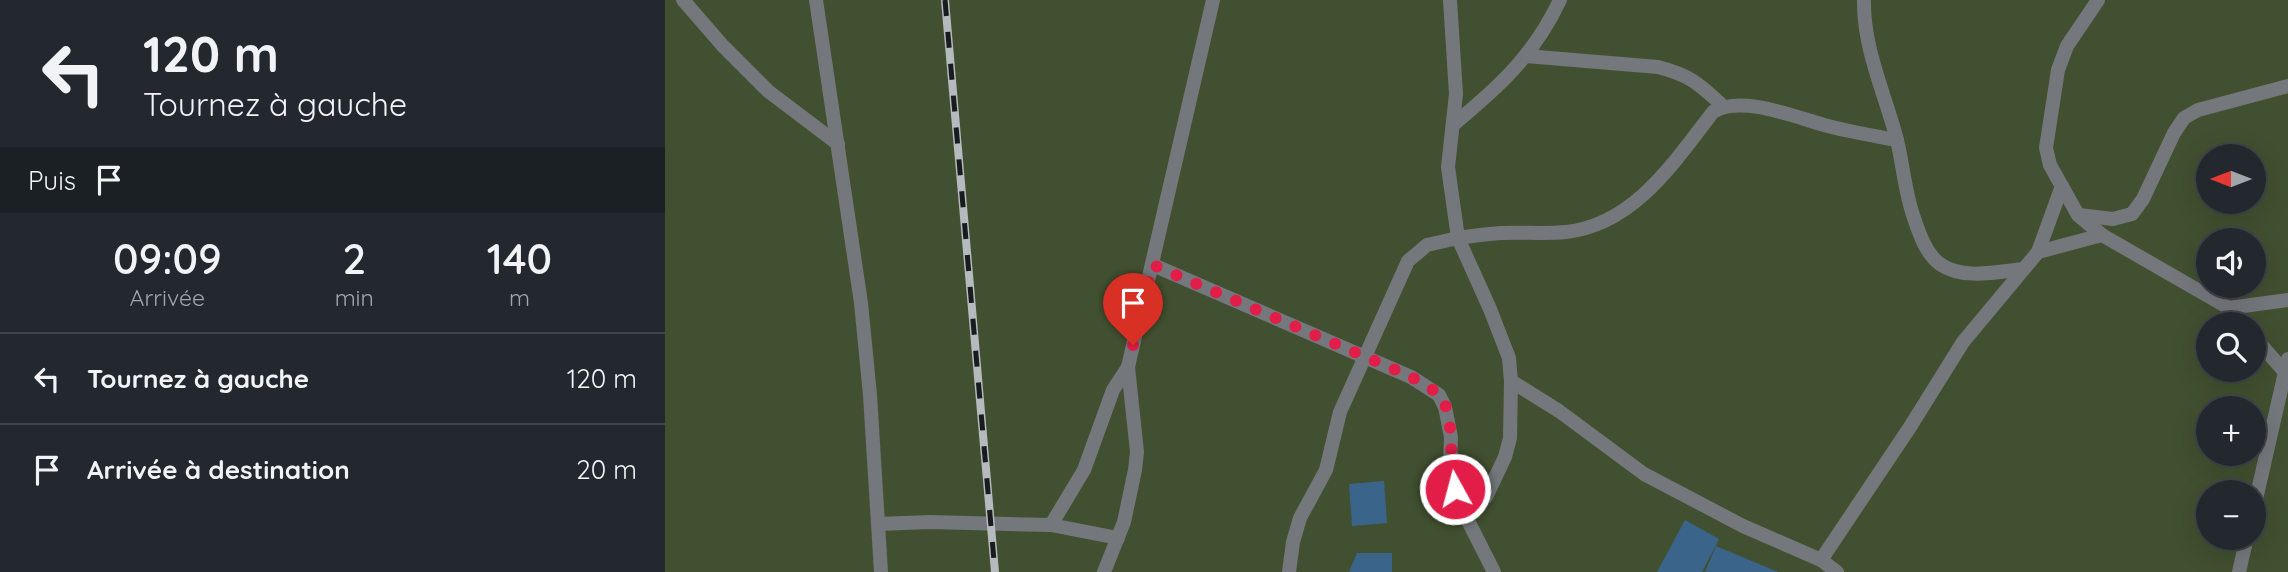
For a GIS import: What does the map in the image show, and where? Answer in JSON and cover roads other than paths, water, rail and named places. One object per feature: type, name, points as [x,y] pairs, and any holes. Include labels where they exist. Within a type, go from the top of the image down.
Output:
[{"type":"street","points":[[683,0],[723,46],[768,91],[838,144]]},
{"type":"street","points":[[816,0],[861,303],[870,395],[881,572]]},
{"type":"street","points":[[1051,525],[1084,470],[1113,390],[1128,367],[1213,0]]},
{"type":"street","points":[[1450,0],[1455,73],[1454,124],[1448,149],[1448,167],[1458,238],[1509,358],[1511,381],[1510,438],[1505,457],[1486,497],[1466,515]]},
{"type":"street","points":[[1454,124],[1499,87],[1526,56],[1550,22],[1560,0]]},
{"type":"street","points":[[1864,0],[1867,43],[1897,141],[1913,215],[1924,243],[1937,262],[1951,271],[2001,272],[2023,269]]},
{"type":"street","points":[[2098,0],[2067,46],[2059,69],[2046,148],[2050,165],[2077,215],[2102,235],[2232,312]]},
{"type":"street","points":[[1526,56],[1658,67],[1693,79],[1723,106],[1784,112],[1829,127],[1897,141]]},
{"type":"street","points":[[2077,215],[2113,219],[2132,214],[2143,199],[2183,118],[2198,110],[2288,86]]},
{"type":"street","points":[[1289,572],[1300,518],[1326,470],[1341,412],[1408,261],[1427,245],[1497,233],[1566,232],[1587,228],[1626,210],[1654,186],[1713,112],[1723,106]]},
{"type":"street","points":[[1821,560],[1910,428],[1963,342],[2038,252],[2061,186]]},
{"type":"street","points":[[2038,252],[2102,235]]},
{"type":"street","points":[[1153,265],[1412,377],[1439,396],[1445,407],[1451,437],[1451,478],[1458,501],[1494,572]]},
{"type":"street","points":[[2229,308],[2288,300]]},
{"type":"street","points":[[2260,480],[2286,365],[2266,348]]},
{"type":"street","points":[[1104,572],[1118,538],[1133,485],[1137,452],[1128,367]]},
{"type":"street","points":[[1511,381],[1559,411],[1644,474],[1732,521],[1821,560],[1837,572]]},
{"type":"street","points":[[878,524],[930,522],[1051,525],[1118,538]]},
{"type":"street","points":[[2239,572],[2244,550]]},
{"type":"railway","points":[[945,0],[995,572]]}]
